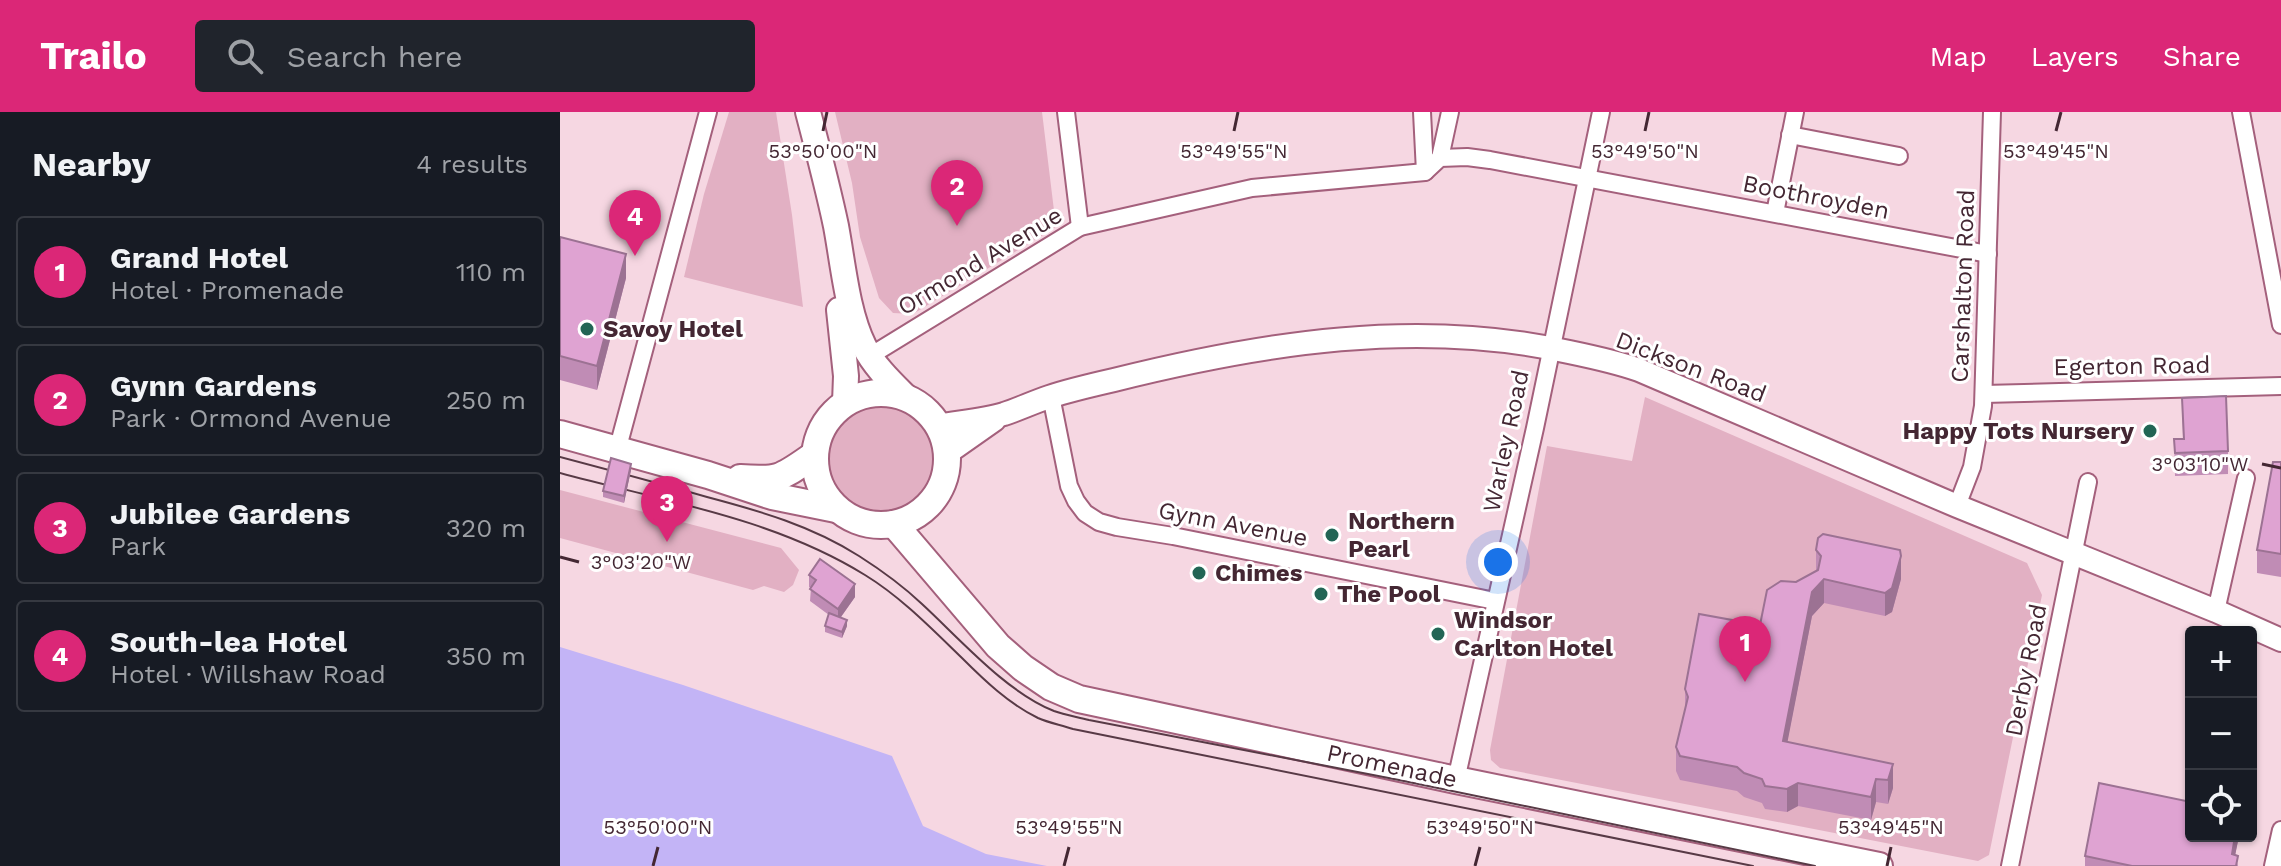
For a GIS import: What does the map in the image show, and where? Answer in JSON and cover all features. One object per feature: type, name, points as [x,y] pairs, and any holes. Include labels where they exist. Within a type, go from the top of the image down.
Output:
[{"type":"main road","points":[[794,112],[819,208],[841,317],[845,403]]},
{"type":"main road","points":[[808,112],[835,221],[854,318],[863,343],[883,374],[907,398],[925,409],[938,426],[947,453],[943,483],[925,509],[894,524],[874,526],[854,520],[836,509],[823,493],[816,475],[814,455],[823,425],[845,403],[861,395],[879,392],[907,398]]},
{"type":"main road","points":[[560,434],[772,496],[836,509]]},
{"type":"main road","points":[[708,475],[771,480],[785,475],[814,455]]},
{"type":"main road","name":"Promenade","points":[[925,509],[930,540],[947,585]]},
{"type":"main road","name":"Promenade","points":[[894,524],[998,646],[1051,687],[1079,699],[1879,866]]},
{"type":"street","points":[[617,451],[708,112]]},
{"type":"street","points":[[1066,112],[1080,227]]},
{"type":"street","points":[[1422,112],[1425,172]]},
{"type":"street","points":[[1425,172],[1440,158],[1450,112]]},
{"type":"street","name":"Warley Road","points":[[1456,780],[1535,428],[1601,112]]},
{"type":"street","points":[[1775,213],[1795,112]]},
{"type":"street","name":"Carshalton Road","points":[[1957,506],[1972,467],[1984,394],[1992,112]]},
{"type":"street","points":[[2241,112],[2281,325]]},
{"type":"street","points":[[1790,135],[1899,156]]},
{"type":"street","points":[[1440,158],[1467,157],[1588,177]]},
{"type":"street","name":"Ormond Avenue","points":[[870,356],[1080,227],[1252,188],[1425,172]]},
{"type":"street","name":"Boothroyden","points":[[1588,177],[1988,254]]},
{"type":"street","name":"Dickson Road","points":[[938,426],[1002,414],[1051,396],[1238,352],[1346,339],[1446,335],[1514,341],[1639,370],[2281,640]]},
{"type":"street","name":"Egerton Road","points":[[1984,394],[2281,386]]},
{"type":"street","name":"Gynn Avenue","points":[[1051,396],[1069,486],[1085,513],[1099,522],[1495,601]]},
{"type":"street","name":"Dickson Road","points":[[947,453],[1002,414]]},
{"type":"street","points":[[2216,611],[2246,478]]},
{"type":"street","name":"Derby Road","points":[[2010,866],[2088,482]]},
{"type":"street","points":[[2273,866],[2281,830]]},
{"type":"shaded area","points":[[729,112],[776,112],[803,307],[684,277],[704,194]]},
{"type":"shaded area","points":[[835,112],[1042,112],[1056,227],[913,314],[893,313],[879,298],[860,237],[852,183]]},
{"type":"shaded area","points":[[1645,397],[2027,563],[2042,595],[1989,855],[1978,861],[1500,768],[1491,760],[1490,750],[1547,446],[1632,461]]},
{"type":"shaded area","points":[[880,404],[901,408],[919,420],[931,438],[935,459],[931,480],[919,498],[901,510],[880,514],[859,510],[841,498],[829,480],[825,459],[829,438],[841,420],[859,408]]},
{"type":"shaded area","points":[[560,490],[781,548],[799,570],[793,585],[784,592],[764,586],[753,590],[560,538]]},
{"type":"shaded area","points":[[560,647],[892,756],[923,826],[986,854],[1047,866],[560,866]]},
{"type":"building","name":"Savoy Hotel","points":[[560,237],[626,254],[597,366],[560,356]]},
{"type":"building","points":[[2226,396],[2228,451],[2175,453],[2174,439],[2184,439],[2182,398]]},
{"type":"building","points":[[611,458],[631,464],[624,496],[603,491]]},
{"type":"building","points":[[2273,462],[2281,462],[2281,554],[2257,550]]},
{"type":"building","points":[[1823,534],[1900,550],[1901,556],[1892,588],[1885,593],[1824,579],[1812,592],[1783,741],[1893,764],[1888,780],[1876,779],[1871,797],[1798,783],[1787,789],[1765,786],[1762,779],[1737,767],[1680,756],[1676,747],[1688,697],[1685,689],[1699,614],[1760,625],[1767,590],[1781,581],[1796,582],[1818,570],[1821,556],[1816,550],[1818,538]]},
{"type":"building","points":[[820,559],[855,584],[838,609],[810,589],[816,580],[809,575]]},
{"type":"building","points":[[829,613],[847,620],[842,632],[825,626]]},
{"type":"building","points":[[2099,783],[2185,801],[2185,842],[2234,842],[2232,854],[2238,856],[2236,866],[2132,866],[2085,856]]},
{"type":"tram line","points":[[560,457],[766,514],[841,545],[907,591],[1001,678],[1036,702],[1058,712],[1815,866]]},
{"type":"tram line","points":[[560,473],[717,513],[830,555],[891,593],[997,691],[1017,706],[1047,721],[1073,729],[1753,866]]},
{"type":"place","name":"Gynn Gardens","points":[[957,226]]},
{"type":"place","name":"South-lea Hotel","points":[[635,256]]},
{"type":"place","name":"Savoy Hotel","points":[[587,329]]},
{"type":"place","name":"Happy Tots Nursery","points":[[2150,431]]},
{"type":"place","name":"Northern Pearl","points":[[1332,535]]},
{"type":"place","name":"Jubilee Gardens","points":[[667,542]]},
{"type":"place","name":"Chimes","points":[[1199,573]]},
{"type":"place","name":"The Pool","points":[[1321,594]]},
{"type":"place","name":"Windsor Carlton Hotel","points":[[1438,634]]},
{"type":"place","name":"Grand Hotel","points":[[1745,682]]}]
